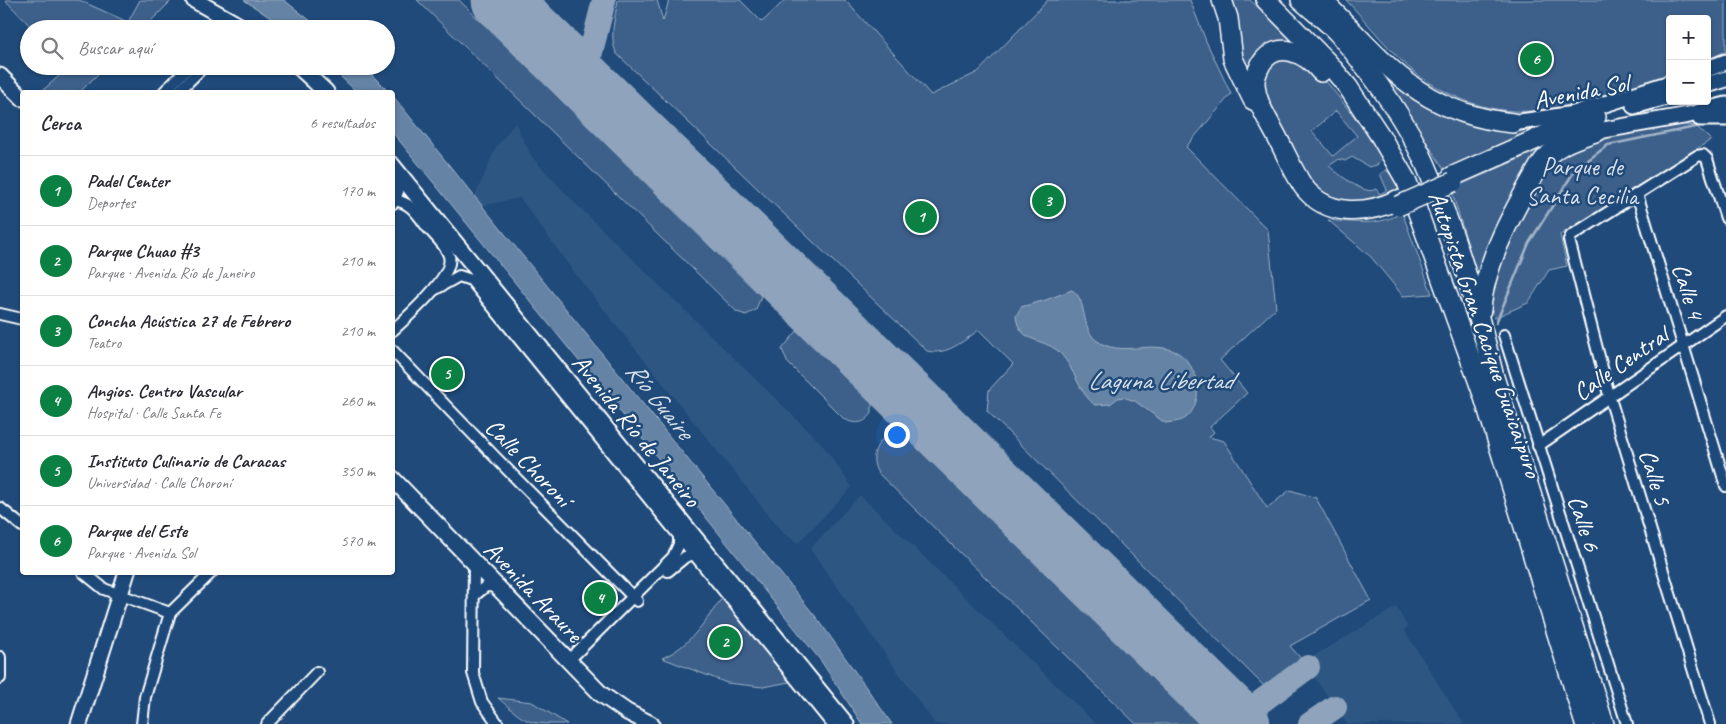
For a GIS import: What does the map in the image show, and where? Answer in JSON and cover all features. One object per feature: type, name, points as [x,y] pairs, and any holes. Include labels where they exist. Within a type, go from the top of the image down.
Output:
[{"type":"highway","points":[[1222,0],[1228,18],[1232,59],[1282,156],[1304,192],[1322,207],[1342,214],[1370,215],[1452,180],[1552,140],[1581,132],[1597,124]]},
{"type":"highway","name":"Autopista Gran Cacique Guaicaipuro","points":[[1266,0],[1328,63],[1381,137],[1407,182],[1449,294],[1483,394],[1585,724]]},
{"type":"highway","name":"Autopista Gran Cacique Guaicaipuro","points":[[1301,0],[1336,32],[1377,82],[1408,130],[1425,162],[1466,272],[1494,376],[1604,724]]},
{"type":"highway","points":[[1322,0],[1403,80],[1429,99],[1468,115],[1513,124]]},
{"type":"highway","points":[[1381,137],[1359,116],[1309,58],[1294,52],[1277,52],[1270,55],[1260,67],[1255,82],[1259,102],[1296,174],[1310,193],[1335,208],[1355,212],[1397,203]]},
{"type":"highway","points":[[1481,322],[1482,291],[1491,261],[1540,164],[1547,155],[1562,144],[1597,124]]},
{"type":"street","points":[[194,0],[227,20]]},
{"type":"street","points":[[1711,64],[1726,54]]},
{"type":"street","points":[[1711,66],[1726,62]]},
{"type":"street","points":[[168,90],[182,75]]},
{"type":"street","points":[[180,90],[195,75]]},
{"type":"street","points":[[308,75],[324,90]]},
{"type":"street","points":[[0,76],[20,96]]},
{"type":"street","points":[[1711,84],[1726,78]]},
{"type":"street","name":"Avenida Sol","points":[[1513,124],[1574,114],[1666,84]]},
{"type":"street","points":[[1711,85],[1726,85]]},
{"type":"street","name":"Avenida Sol","points":[[1597,124],[1666,98]]},
{"type":"street","name":"Avenida Sol","points":[[1597,124],[1689,114],[1726,105]]},
{"type":"street","points":[[1689,114],[1702,118],[1726,118]]},
{"type":"street","name":"Avenida Sol","points":[[1513,124],[1549,125],[1588,115],[1597,124]]},
{"type":"street","points":[[1637,194],[1697,156],[1703,155],[1707,159],[1726,218]]},
{"type":"street","name":"Avenida Río de Janeiro","points":[[395,169],[846,724]]},
{"type":"street","name":"Calle 5","points":[[1637,194],[1571,236],[1568,240],[1609,395],[1710,724]]},
{"type":"street","name":"Calle 4","points":[[1637,194],[1726,486]]},
{"type":"street","points":[[395,200],[402,201],[411,206],[449,253],[450,265],[434,290],[395,328]]},
{"type":"street","name":"Avenida Río de Janeiro","points":[[434,290],[459,276],[471,280],[678,535],[731,597],[832,724]]},
{"type":"street","points":[[0,314],[20,319]]},
{"type":"street","points":[[513,314],[532,355]]},
{"type":"street","name":"Calle Central","points":[[1538,446],[1609,395],[1726,316]]},
{"type":"street","name":"Calle 6","points":[[1504,335],[1627,724]]},
{"type":"street","name":"Calle Choroní","points":[[395,353],[495,458],[635,599]]},
{"type":"street","name":"Avenida Araure","points":[[395,481],[601,694],[622,709],[651,724]]},
{"type":"street","points":[[0,508],[20,524]]},
{"type":"street","points":[[570,663],[635,599],[673,557],[679,544],[678,535]]},
{"type":"street","points":[[635,599],[678,562],[694,554]]},
{"type":"street","points":[[474,562],[473,673],[482,702],[498,724]]},
{"type":"street","points":[[87,575],[104,589],[170,613]]},
{"type":"street","points":[[79,724],[116,592],[118,575]]},
{"type":"street","points":[[71,724],[116,592],[125,575]]},
{"type":"street","points":[[142,724],[146,697],[170,613],[209,575]]},
{"type":"street","points":[[475,595],[486,586],[498,587]]},
{"type":"street","points":[[731,597],[772,632]]},
{"type":"street","points":[[0,657],[0,678]]},
{"type":"street","points":[[267,724],[317,672]]},
{"type":"shaded area","points":[[515,123],[532,157],[572,200],[822,444],[852,487],[798,543],[783,533],[576,275],[520,198],[470,208],[496,147]]},
{"type":"shaded area","points":[[860,495],[1096,724],[935,724],[810,549]]},
{"type":"shaded area","points":[[1396,607],[1408,627],[1404,630],[1464,724],[1347,724],[1304,662]]},
{"type":"green space","points":[[5,0],[79,0],[124,20],[24,20]]},
{"type":"green space","points":[[140,0],[172,0],[152,20],[129,20]]},
{"type":"green space","points":[[417,0],[459,0],[761,296],[756,310],[746,315],[737,312]]},
{"type":"green space","points":[[618,0],[657,0],[663,21],[669,0],[740,0],[762,22],[785,0],[845,0],[931,95],[978,72],[1048,0],[1190,0],[1206,41],[1231,94],[1186,147],[1268,230],[1276,308],[1220,360],[1247,393],[1210,427],[1214,432],[1209,437],[1224,441],[1267,508],[1290,490],[1316,498],[1371,600],[1290,646],[1304,662],[1264,686],[987,411],[989,390],[1013,364],[979,330],[954,347],[941,351],[927,351],[616,53],[613,33]]},
{"type":"green space","points":[[1228,0],[1250,0],[1300,46],[1252,75],[1238,55]]},
{"type":"green space","points":[[1346,0],[1726,0],[1726,51],[1711,58],[1711,15],[1666,15],[1666,76],[1606,99],[1604,96],[1554,109],[1508,111],[1464,100],[1418,75],[1390,49]]},
{"type":"green space","points":[[1277,57],[1314,66],[1356,119],[1382,157],[1377,165],[1369,167],[1352,157],[1345,161],[1339,159],[1329,166],[1359,187],[1371,191],[1376,189],[1380,194],[1387,190],[1380,174],[1386,170],[1401,192],[1365,206],[1327,198],[1309,183],[1262,92],[1264,69]],"holes":[[[1336,111],[1357,136],[1333,156],[1312,131]]]},
{"type":"green space","points":[[1374,62],[1479,122],[1520,131],[1550,128],[1446,172]]},
{"type":"green space","points":[[60,75],[97,75],[82,90],[43,90]]},
{"type":"green space","name":"Parque de Santa Cecilia","points":[[1678,124],[1696,126],[1711,140],[1560,235],[1567,266],[1549,270],[1528,303],[1494,318],[1490,296],[1492,276],[1546,167],[1557,156],[1582,144],[1633,130]]},
{"type":"green space","points":[[1551,145],[1479,282],[1451,189]]},
{"type":"green space","points":[[1402,212],[1432,294],[1403,296],[1371,257],[1328,220],[1376,222],[1394,217]]},
{"type":"green space","points":[[797,331],[872,404],[872,413],[869,417],[856,423],[844,419],[787,362],[782,349]]},
{"type":"green space","points":[[892,432],[901,432],[1199,724],[1136,724],[878,473],[875,467],[874,455],[878,444]]},
{"type":"green space","points":[[725,594],[795,681],[763,687],[727,683],[662,658],[690,639]]},
{"type":"green space","points":[[498,698],[532,702],[567,724],[543,724],[528,721]]},
{"type":"water","points":[[244,0],[284,0],[310,20],[274,20]]},
{"type":"water","points":[[339,75],[372,75],[387,90],[355,90]]},
{"type":"water","name":"Río Guaire","points":[[395,98],[820,622],[892,724],[862,724],[821,661],[395,135]]},
{"type":"water","name":"Laguna Libertad","points":[[1072,290],[1080,300],[1088,328],[1096,340],[1115,348],[1158,347],[1168,349],[1185,358],[1194,374],[1197,392],[1193,410],[1185,419],[1165,423],[1135,401],[1123,397],[1110,404],[1095,405],[1084,394],[1070,366],[1061,354],[1022,332],[1016,316],[1021,307]]},
{"type":"waterway","points":[[1496,323],[1529,243],[1575,170],[1608,145],[1705,125]]},
{"type":"taxiway","points":[[584,80],[604,0]]},
{"type":"taxiway","points":[[1236,720],[1308,667]]},
{"type":"taxiway","points":[[1310,724],[1335,707]]},
{"type":"runway","points":[[501,0],[1241,724]]},
{"type":"place","name":"Parque del Este","points":[[1536,59]]},
{"type":"place","name":"Concha Acústica 27 de Febrero","points":[[1048,201]]},
{"type":"place","name":"Padel Center","points":[[921,217]]},
{"type":"place","name":"Instituto Culinario de Caracas","points":[[447,374]]},
{"type":"place","name":"Angios. Centro Vascular","points":[[600,598]]},
{"type":"place","name":"Parque Chuao #3","points":[[725,642]]}]
